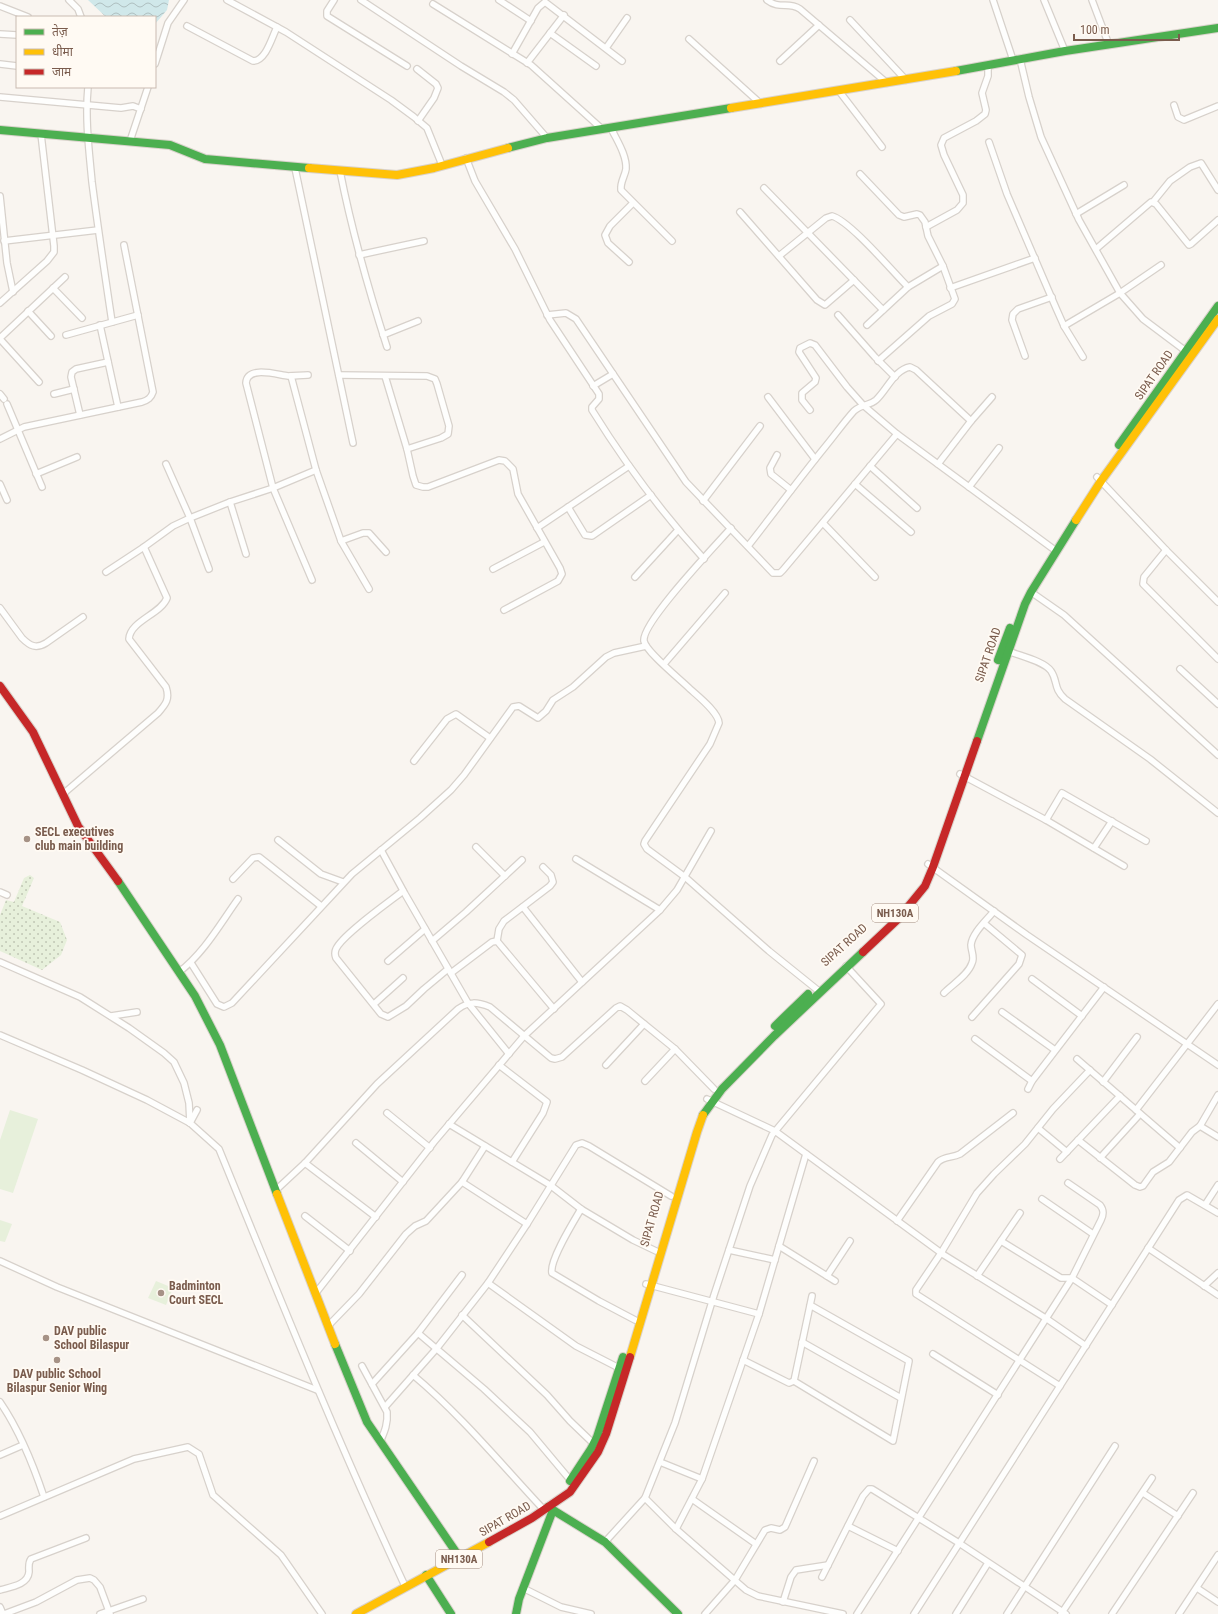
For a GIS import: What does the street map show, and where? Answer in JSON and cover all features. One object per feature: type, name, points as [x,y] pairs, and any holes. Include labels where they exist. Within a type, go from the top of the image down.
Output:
[{"type":"main road","points":[[0,130],[170,145],[205,160],[397,175],[547,138],[906,80],[1016,59],[1218,28]]},
{"type":"main road","name":"SIPAT ROAD","points":[[963,775],[1004,644],[1030,583],[1099,479],[1189,353],[1218,306]]},
{"type":"main road","name":"SIPAT ROAD","points":[[1189,353],[1218,319]]},
{"type":"main road","name":"SIPAT ROAD","points":[[356,1614],[548,1509],[573,1483],[606,1434],[649,1284],[697,1132],[714,1088],[790,1010],[846,966],[898,918],[925,886],[963,775],[1025,604],[1099,479]]},
{"type":"main road","points":[[0,686],[33,732],[78,826],[127,894],[195,996],[220,1045],[315,1294],[329,1325],[367,1422],[460,1558]]},
{"type":"main road","name":"SIPAT ROAD","points":[[597,1446],[619,1368],[649,1284],[656,1251],[671,1196],[699,1110],[902,906],[931,866]]},
{"type":"main road","points":[[516,1614],[548,1509],[604,1542],[678,1614]]},
{"type":"main road","points":[[426,1575],[451,1614]]},
{"type":"street","points":[[69,0],[78,9],[81,16]]},
{"type":"street","points":[[156,61],[168,23],[184,0]]},
{"type":"street","points":[[227,0],[277,27],[391,100],[428,128],[442,165]]},
{"type":"street","points":[[334,0],[326,13],[329,18],[407,66]]},
{"type":"street","points":[[361,0],[461,66],[504,92],[514,100],[547,138]]},
{"type":"street","points":[[499,0],[531,21]]},
{"type":"street","points":[[767,0],[778,6],[796,6],[887,83]]},
{"type":"street","points":[[992,0],[1016,59],[1041,137],[1076,214],[1120,293],[1144,319],[1189,353]]},
{"type":"street","points":[[1044,0],[1065,51]]},
{"type":"street","points":[[1092,0],[1109,44]]},
{"type":"street","points":[[0,1],[0,7],[25,16]]},
{"type":"street","points":[[512,54],[541,4],[545,2],[564,15],[622,61]]},
{"type":"street","points":[[433,4],[527,63],[606,128],[626,163],[621,190],[672,241]]},
{"type":"street","points":[[527,63],[564,15]]},
{"type":"street","points":[[606,48],[627,18]]},
{"type":"street","points":[[850,20],[906,80]]},
{"type":"street","points":[[780,61],[819,25]]},
{"type":"street","points":[[187,26],[253,61],[260,60],[264,55],[277,27]]},
{"type":"street","points":[[550,33],[596,66]]},
{"type":"street","points":[[0,34],[16,35]]},
{"type":"street","points":[[689,39],[760,104]]},
{"type":"street","points":[[0,64],[16,66]]},
{"type":"street","points":[[926,227],[957,210],[963,203],[963,195],[944,155],[941,145],[944,138],[976,121],[985,114],[986,110],[982,92],[988,76],[988,65]]},
{"type":"street","points":[[417,69],[436,84],[438,88],[434,98],[418,121]]},
{"type":"street","points":[[88,88],[86,105],[87,137],[98,230],[112,322]]},
{"type":"street","points":[[130,141],[148,88]]},
{"type":"street","points":[[839,91],[882,147]]},
{"type":"street","points":[[0,96],[121,108],[133,106],[140,109]]},
{"type":"street","points":[[1174,106],[1178,117],[1184,120],[1218,106]]},
{"type":"street","points":[[0,303],[52,256],[54,246],[41,134]]},
{"type":"street","points":[[989,142],[1008,194],[1064,326],[1083,357]]},
{"type":"street","points":[[466,158],[475,181],[515,249],[547,315],[599,396],[592,407],[592,410],[629,466],[678,530],[704,558]]},
{"type":"street","points":[[1096,249],[1148,204],[1153,202],[1170,181],[1190,167],[1201,163],[1218,190]]},
{"type":"street","points":[[295,168],[353,443]]},
{"type":"street","points":[[340,171],[350,222],[387,347]]},
{"type":"street","points":[[860,174],[899,216],[904,217],[917,214],[923,218],[943,266],[954,299],[952,304],[929,316],[878,361]]},
{"type":"street","points":[[1076,214],[1124,185]]},
{"type":"street","points":[[764,188],[883,310]]},
{"type":"street","points":[[0,196],[3,238],[13,292]]},
{"type":"street","points":[[1153,202],[1189,245],[1218,220]]},
{"type":"street","points":[[628,262],[608,243],[605,235],[610,226],[633,203]]},
{"type":"street","points":[[740,212],[817,300],[824,305],[831,302],[854,280]]},
{"type":"street","points":[[779,256],[826,218],[832,216],[836,217],[855,232],[908,286]]},
{"type":"street","points":[[3,238],[52,236],[98,230]]},
{"type":"street","points":[[359,255],[424,241]]},
{"type":"street","points":[[0,439],[24,427],[147,400],[152,395],[153,392],[124,245]]},
{"type":"street","points":[[950,288],[1035,258]]},
{"type":"street","points":[[0,263],[7,263]]},
{"type":"street","points":[[1064,326],[1120,293],[1161,265]]},
{"type":"street","points":[[867,325],[908,286],[943,266]]},
{"type":"street","points":[[39,382],[0,338],[65,278]]},
{"type":"street","points":[[53,288],[82,318]]},
{"type":"street","points":[[1025,356],[1012,320],[1013,314],[1018,309],[1052,297]]},
{"type":"street","points":[[28,311],[51,336]]},
{"type":"street","points":[[547,315],[566,313],[576,319],[686,482],[773,572],[780,573],[897,434]]},
{"type":"street","points":[[66,334],[138,315]]},
{"type":"street","points":[[838,315],[878,361],[895,376]]},
{"type":"street","points":[[383,335],[418,321]]},
{"type":"street","points":[[100,325],[118,406]]},
{"type":"street","points":[[810,410],[802,400],[802,393],[815,382],[816,378],[799,352],[800,348],[810,343],[815,345],[847,388],[863,405],[897,434],[1052,548]]},
{"type":"street","points":[[80,414],[71,377],[72,372],[76,369],[108,362]]},
{"type":"street","points":[[748,546],[815,459],[852,414],[863,405],[872,403],[876,400],[895,376],[907,368],[913,368],[971,421]]},
{"type":"street","points":[[308,375],[291,376],[265,372],[250,374],[246,379],[246,383],[273,488],[312,580]]},
{"type":"street","points":[[593,386],[613,374]]},
{"type":"street","points":[[339,375],[427,376],[435,379],[449,426],[448,434],[441,438],[408,449]]},
{"type":"street","points":[[291,376],[316,470],[341,541],[369,589]]},
{"type":"street","points":[[384,376],[408,449],[414,482],[416,485],[423,487],[499,460],[505,461],[512,469],[518,494],[560,568],[561,577],[554,583],[504,610]]},
{"type":"street","points":[[54,394],[74,389]]},
{"type":"street","points":[[0,394],[18,430],[42,487]]},
{"type":"street","points":[[768,397],[815,459]]},
{"type":"street","points":[[938,464],[971,421],[992,397]]},
{"type":"street","points":[[703,501],[760,426]]},
{"type":"street","points":[[969,487],[999,448]]},
{"type":"street","points":[[777,455],[770,468],[771,474],[791,490]]},
{"type":"street","points":[[36,474],[77,457]]},
{"type":"street","points":[[166,464],[190,518],[209,569]]},
{"type":"street","points":[[537,528],[629,466]]},
{"type":"street","points":[[870,466],[917,508]]},
{"type":"street","points":[[106,572],[173,526],[230,502],[273,488],[316,470]]},
{"type":"street","points":[[1099,479],[1166,550],[1218,602]]},
{"type":"street","points":[[0,484],[7,500]]},
{"type":"street","points":[[855,484],[910,532]]},
{"type":"street","points":[[568,507],[585,535],[592,536],[651,495]]},
{"type":"street","points":[[230,502],[246,554]]},
{"type":"street","points":[[823,523],[876,577]]},
{"type":"street","points":[[731,528],[676,590],[651,623],[644,635],[646,646],[700,698],[716,715],[719,723],[710,744],[644,844],[647,850],[685,877],[817,990]]},
{"type":"street","points":[[635,577],[678,530]]},
{"type":"street","points":[[341,541],[363,533],[369,534],[386,552]]},
{"type":"street","points":[[493,569],[544,542]]},
{"type":"street","points":[[63,794],[158,713],[168,700],[166,687],[129,639],[133,629],[164,604],[167,598],[144,547]]},
{"type":"street","points":[[1166,550],[1144,577],[1143,584],[1218,659]]},
{"type":"street","points":[[1031,592],[1064,615],[1218,755]]},
{"type":"street","points":[[664,664],[725,593]]},
{"type":"street","points":[[0,608],[26,642],[35,647],[46,643],[83,616]]},
{"type":"street","points":[[191,963],[217,1004],[224,1007],[232,1003],[343,882],[430,810],[451,790],[464,775],[513,708],[519,706],[538,718],[546,711],[553,700],[573,687],[606,657],[614,653],[646,646]]},
{"type":"street","points":[[1008,651],[1047,667],[1052,673],[1058,691],[1065,699],[1150,759],[1216,811],[1218,803]]},
{"type":"street","points":[[1180,669],[1218,704]]},
{"type":"street","points":[[414,761],[447,719],[456,714],[490,738]]},
{"type":"street","points":[[963,775],[1046,820],[1124,866]]},
{"type":"street","points":[[1046,820],[1062,793],[1146,841]]},
{"type":"street","points":[[1094,848],[1112,821]]},
{"type":"street","points":[[315,1294],[430,1148],[524,1036],[660,910],[677,890],[711,832]]},
{"type":"street","points":[[278,840],[322,874],[343,882]]},
{"type":"street","points":[[476,847],[505,876]]},
{"type":"street","points":[[381,850],[468,1003],[509,1054]]},
{"type":"street","points":[[233,880],[252,858],[259,857],[321,906]]},
{"type":"street","points":[[576,859],[660,910]]},
{"type":"street","points":[[432,941],[522,860]]},
{"type":"street","points":[[931,866],[1218,1065]]},
{"type":"street","points":[[497,940],[500,926],[553,882],[550,875],[543,867]]},
{"type":"street","points":[[403,891],[360,924],[340,944],[335,952],[336,958],[340,964],[383,1015],[388,1017],[392,1016],[406,1006],[424,989],[497,940]]},
{"type":"street","points":[[0,892],[7,895]]},
{"type":"street","points":[[179,972],[191,963],[238,899]]},
{"type":"street","points":[[523,907],[582,982]]},
{"type":"street","points":[[944,993],[964,974],[972,963],[973,959],[971,944],[994,911]]},
{"type":"street","points":[[972,1017],[1021,959],[1021,954],[984,924]]},
{"type":"street","points":[[388,961],[425,929]]},
{"type":"street","points":[[497,940],[554,1009]]},
{"type":"street","points":[[0,962],[80,997],[147,1040],[174,1062],[189,1103],[190,1123]]},
{"type":"street","points":[[604,1542],[645,1498],[660,1462],[675,1423],[712,1302],[750,1186],[772,1135],[881,1004],[846,966]]},
{"type":"street","points":[[374,1004],[403,978]]},
{"type":"street","points":[[1032,979],[1082,1016]]},
{"type":"street","points":[[1028,1089],[1032,1081],[1055,1050],[1104,987]]},
{"type":"street","points":[[276,1190],[305,1163],[377,1084],[458,1009],[468,1003],[479,1003],[490,1007],[551,1058],[555,1059],[562,1056],[618,1006],[627,1010],[676,1050],[714,1088]]},
{"type":"street","points":[[1100,1158],[1138,1112],[1187,1043],[1218,1004]]},
{"type":"street","points":[[111,1016],[137,1012]]},
{"type":"street","points":[[1002,1012],[1055,1050]]},
{"type":"street","points":[[606,1065],[644,1024]]},
{"type":"street","points":[[0,1035],[147,1100],[190,1123],[219,1149],[318,1390],[365,1500],[405,1586]]},
{"type":"street","points":[[1103,1082],[1136,1037]]},
{"type":"street","points":[[975,1039],[1032,1081]]},
{"type":"street","points":[[645,1081],[676,1050]]},
{"type":"street","points":[[1077,1059],[1180,1148]]},
{"type":"street","points":[[499,1066],[548,1102],[543,1113],[512,1162]]},
{"type":"street","points":[[1060,1386],[916,1294],[916,1290],[941,1253],[977,1193],[1090,1070]]},
{"type":"street","points":[[1078,1140],[1134,1185],[1140,1187],[1143,1186],[1153,1172],[1169,1162],[1192,1132],[1200,1126],[1218,1095]]},
{"type":"street","points":[[1060,1159],[1120,1096]]},
{"type":"street","points":[[709,1100],[775,1131],[941,1253],[1047,1319],[1086,1346]]},
{"type":"street","points":[[190,1123],[197,1110]]},
{"type":"street","points":[[387,1113],[430,1148]]},
{"type":"street","points":[[897,1221],[938,1162],[944,1157],[955,1157],[960,1154],[1013,1113]]},
{"type":"street","points":[[450,1124],[550,1185],[581,1209],[633,1240],[656,1251]]},
{"type":"street","points":[[1200,1126],[1218,1137]]},
{"type":"street","points":[[1038,1128],[1067,1152]]},
{"type":"street","points":[[356,1143],[403,1182]]},
{"type":"street","points":[[385,1408],[436,1348],[488,1283],[576,1145],[582,1143],[671,1196]]},
{"type":"street","points":[[329,1325],[359,1294],[406,1234],[415,1226],[426,1221],[462,1182],[485,1146]]},
{"type":"street","points":[[676,1529],[702,1479],[759,1314],[806,1154]]},
{"type":"street","points":[[305,1163],[376,1217]]},
{"type":"street","points":[[462,1182],[527,1224]]},
{"type":"street","points":[[857,1614],[1047,1319],[1072,1278],[1093,1234],[1102,1220],[1103,1209],[1100,1205],[1068,1183]]},
{"type":"street","points":[[1205,1204],[1218,1185]]},
{"type":"street","points":[[914,1614],[1178,1200],[1182,1196],[1187,1195],[1205,1204],[1218,1213]]},
{"type":"street","points":[[1042,1199],[1093,1234]]},
{"type":"street","points":[[581,1209],[552,1265],[552,1273],[635,1320]]},
{"type":"street","points":[[977,1276],[1020,1213]]},
{"type":"street","points":[[306,1216],[350,1250]]},
{"type":"street","points":[[827,1276],[850,1241]]},
{"type":"street","points":[[1001,1241],[1060,1278],[1072,1278],[1112,1304]]},
{"type":"street","points":[[779,1246],[835,1281]]},
{"type":"street","points":[[1148,1248],[1218,1295]]},
{"type":"street","points":[[729,1250],[775,1260]]},
{"type":"street","points":[[0,1261],[57,1286],[318,1390]]},
{"type":"street","points":[[1204,1286],[1218,1273]]},
{"type":"street","points":[[372,1384],[418,1333],[462,1275]]},
{"type":"street","points":[[488,1283],[576,1346],[619,1368]]},
{"type":"street","points":[[649,1284],[759,1314]]},
{"type":"street","points":[[794,1381],[812,1296]]},
{"type":"street","points":[[743,1360],[789,1383],[794,1381],[893,1441],[908,1361],[810,1305]]},
{"type":"street","points":[[462,1315],[547,1395],[570,1421],[597,1446]]},
{"type":"street","points":[[418,1333],[484,1389],[530,1432],[573,1483]]},
{"type":"street","points":[[802,1342],[901,1398]]},
{"type":"street","points":[[933,1354],[998,1395]]},
{"type":"street","points":[[362,1366],[385,1408],[388,1420],[380,1442]]},
{"type":"street","points":[[413,1375],[467,1425],[548,1509]]},
{"type":"street","points":[[0,1402],[2,1410],[34,1468],[44,1497]]},
{"type":"street","points":[[0,1455],[23,1446]]},
{"type":"street","points":[[1007,1614],[1115,1446]]},
{"type":"street","points":[[0,1516],[134,1459],[188,1447],[199,1454],[213,1495],[281,1555],[322,1614]]},
{"type":"street","points":[[660,1462],[702,1479]]},
{"type":"street","points":[[705,1614],[735,1580],[756,1544],[768,1528],[780,1530],[785,1527],[814,1462]]},
{"type":"street","points":[[822,1577],[863,1496],[869,1489],[875,1490],[960,1543],[1063,1613],[1152,1478]]},
{"type":"street","points":[[1143,1493],[1178,1516]]},
{"type":"street","points":[[1112,1614],[1193,1494]]},
{"type":"street","points":[[645,1498],[676,1529],[746,1590],[758,1596],[782,1602],[843,1614]]},
{"type":"street","points":[[692,1499],[756,1544]]},
{"type":"street","points":[[848,1526],[898,1551]]},
{"type":"street","points":[[0,1590],[24,1582],[29,1575],[29,1563],[31,1559],[86,1538]]},
{"type":"street","points":[[1180,1614],[1218,1555]]},
{"type":"street","points":[[956,1614],[988,1563]]},
{"type":"street","points":[[782,1602],[791,1577],[796,1570],[828,1565]]},
{"type":"street","points":[[0,1607],[4,1614],[36,1602],[84,1578],[90,1578],[100,1587],[109,1612]]},
{"type":"street","points":[[524,1588],[561,1607],[591,1614]]},
{"type":"street","points":[[1196,1588],[1218,1602]]},
{"type":"street","points":[[100,1614],[144,1599]]},
{"type":"green space","points":[[30,875],[34,878],[22,906],[60,922],[67,940],[61,955],[42,970],[0,951],[0,915],[6,900],[14,902],[24,878]]},
{"type":"green space","points":[[10,1110],[38,1119],[13,1193],[0,1189],[0,1140]]},
{"type":"green space","points":[[0,1220],[12,1224],[5,1242],[0,1241]]},
{"type":"green space","name":"Badminton Court SECL","points":[[156,1281],[173,1288],[166,1305],[148,1298]]},
{"type":"water","points":[[88,0],[169,0],[167,10],[156,23],[156,16],[105,16]]},
{"type":"traffic: fast","points":[[956,71],[1065,51],[1218,28]]},
{"type":"traffic: fast","points":[[508,148],[547,138],[731,108]]},
{"type":"traffic: fast","points":[[0,130],[170,145],[205,159],[309,168]]},
{"type":"traffic: fast","points":[[1119,445],[1218,306]]},
{"type":"traffic: fast","points":[[977,741],[1025,604],[1076,520]]},
{"type":"traffic: fast","points":[[998,660],[1010,628]]},
{"type":"traffic: fast","points":[[118,881],[195,996],[220,1045],[277,1194]]},
{"type":"traffic: fast","points":[[703,1115],[722,1089],[774,1036],[863,952]]},
{"type":"traffic: fast","points":[[775,1026],[808,994]]},
{"type":"traffic: fast","points":[[335,1344],[367,1422],[460,1558]]},
{"type":"traffic: fast","points":[[570,1481],[597,1437],[623,1357]]},
{"type":"traffic: fast","points":[[548,1507],[605,1542],[678,1614]]},
{"type":"traffic: fast","points":[[516,1614],[519,1599],[553,1510]]},
{"type":"traffic: fast","points":[[426,1575],[451,1614]]},
{"type":"traffic: slow","points":[[731,108],[956,71]]},
{"type":"traffic: slow","points":[[309,168],[397,175],[434,168],[508,148]]},
{"type":"traffic: slow","points":[[1076,520],[1101,481],[1218,319]]},
{"type":"traffic: slow","points":[[630,1357],[703,1115]]},
{"type":"traffic: slow","points":[[277,1194],[335,1344]]},
{"type":"traffic: slow","points":[[356,1614],[489,1542]]},
{"type":"traffic: jam","points":[[0,686],[33,732],[78,826],[118,881]]},
{"type":"traffic: jam","points":[[863,952],[898,919],[925,886],[977,741]]},
{"type":"traffic: jam","points":[[489,1542],[532,1518],[570,1492],[598,1452],[606,1434],[630,1357]]},
{"type":"place","name":"SECL executives club main building","points":[[27,839]]},
{"type":"place","name":"Badminton Court SECL","points":[[161,1293]]},
{"type":"place","name":"DAV public School Bilaspur","points":[[46,1338]]},
{"type":"place","name":"DAV public School Bilaspur Senior Wing","points":[[57,1360]]}]
